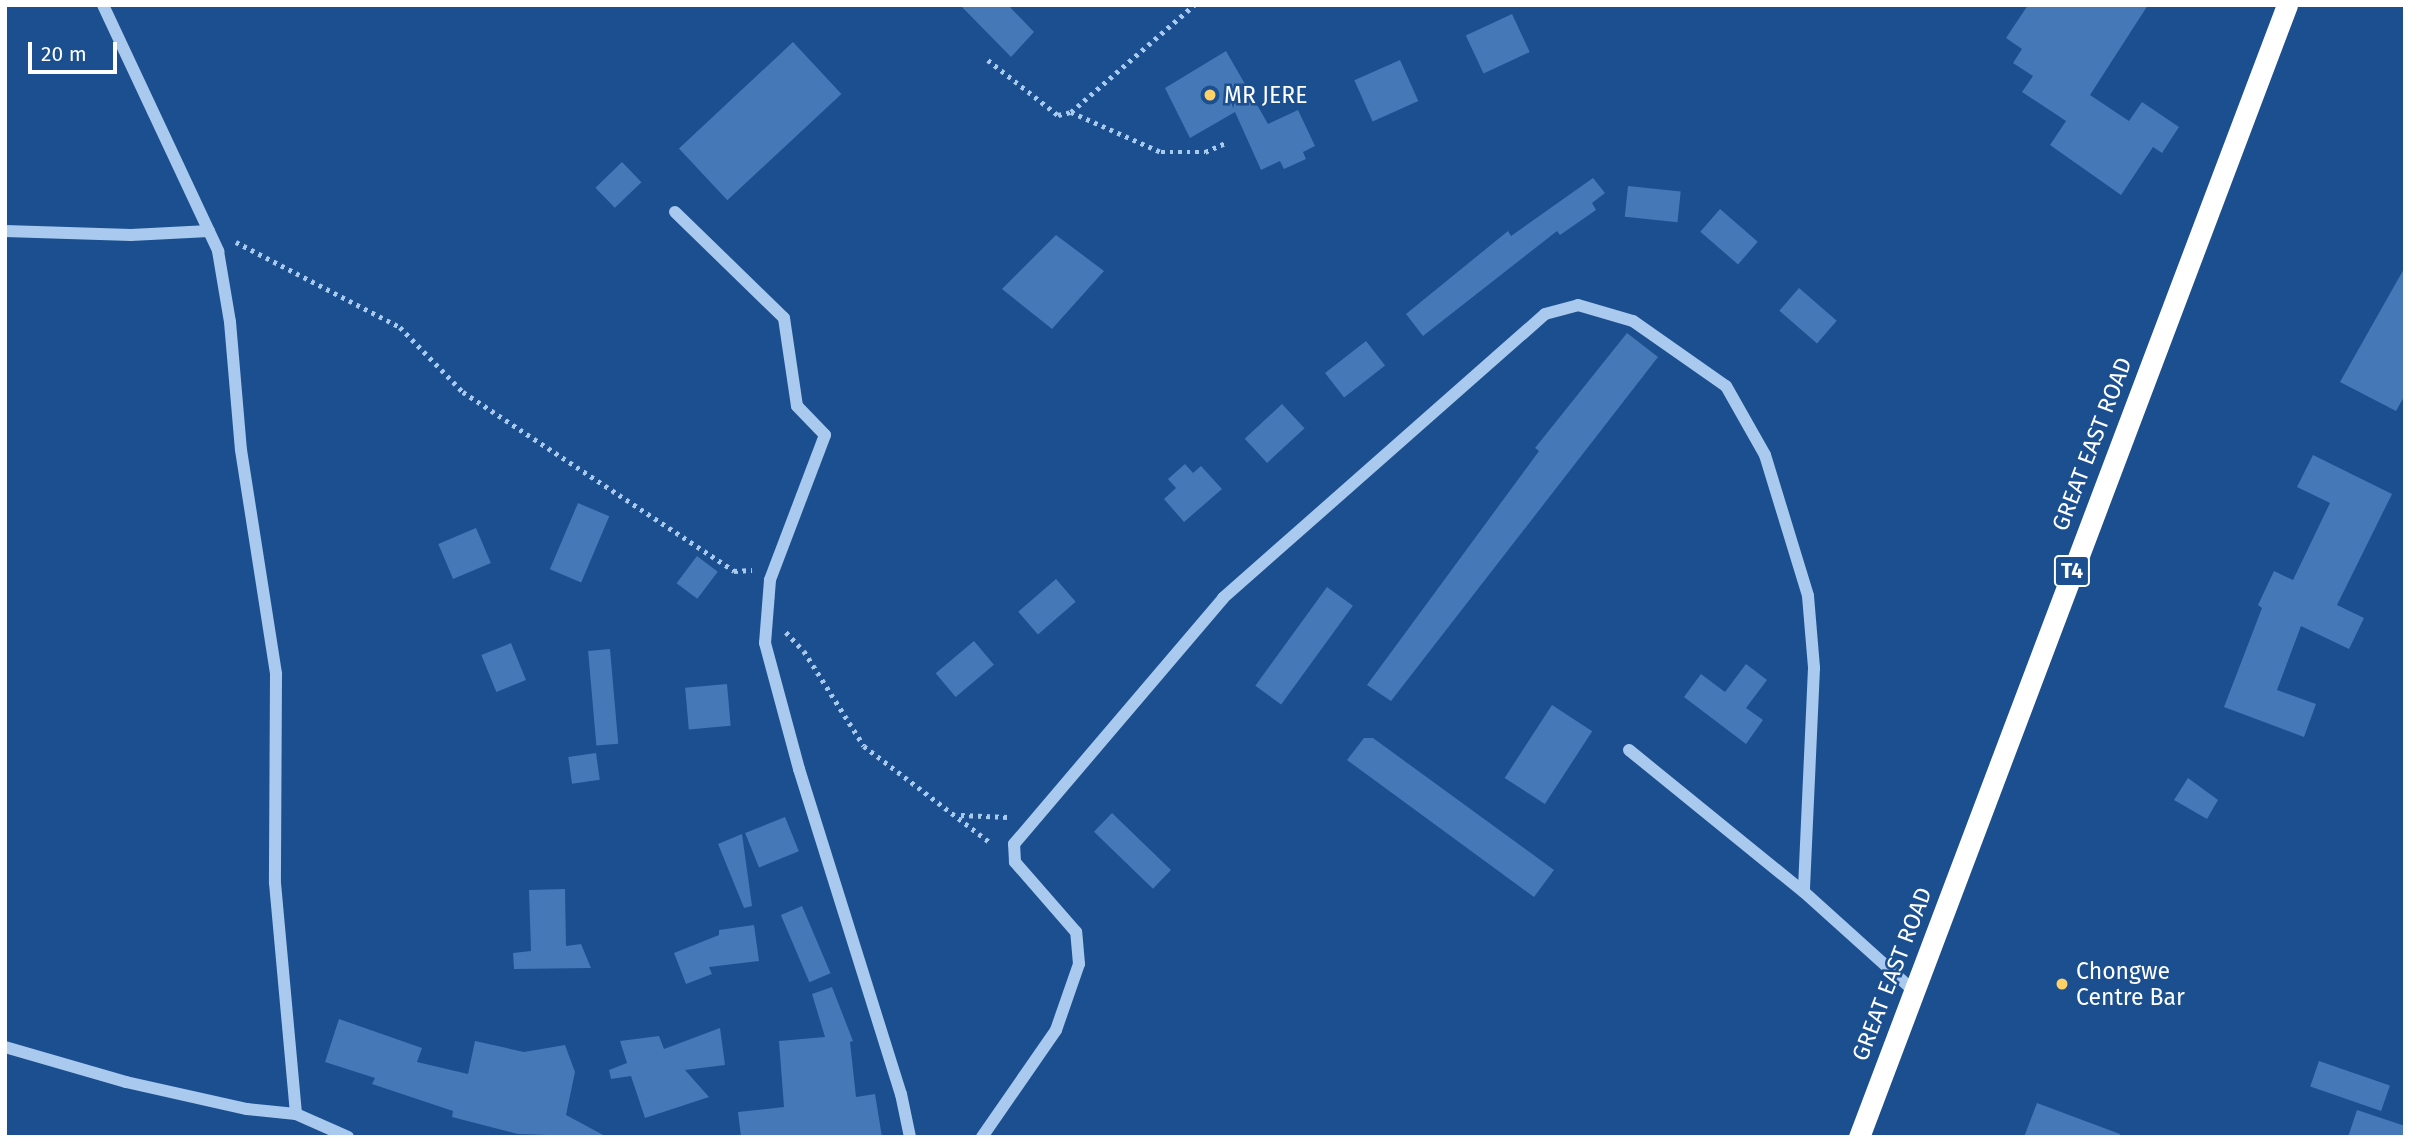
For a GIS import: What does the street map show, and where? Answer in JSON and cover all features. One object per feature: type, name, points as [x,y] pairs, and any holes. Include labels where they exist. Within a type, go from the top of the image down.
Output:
[{"type":"highway","name":"GREAT EAST ROAD","points":[[1858,1137],[2287,5]]},
{"type":"street","points":[[103,5],[218,251],[230,322],[242,450],[276,674],[275,883],[296,1114]]},
{"type":"street","points":[[675,212],[784,318],[797,406],[825,435],[774,569],[765,643],[799,769],[901,1094],[910,1137]]},
{"type":"street","points":[[5,231],[131,235],[209,231]]},
{"type":"street","points":[[982,1137],[1056,1030],[1079,964],[1076,932],[1014,862],[1014,844],[1033,818],[1223,598],[1545,314],[1578,305],[1633,321],[1726,386],[1765,455],[1809,608],[1814,668],[1804,892]]},
{"type":"street","points":[[1629,750],[1804,892],[1913,990]]},
{"type":"street","points":[[5,1047],[126,1082],[247,1109],[296,1114],[348,1137]]},
{"type":"path","points":[[988,60],[1058,115],[1071,112],[1194,5]]},
{"type":"path","points":[[1071,112],[1161,152],[1205,152],[1227,142]]},
{"type":"path","points":[[209,231],[246,245],[400,327],[463,392],[734,571],[774,569]]},
{"type":"path","points":[[765,643],[784,630],[804,651],[864,746],[958,815],[1014,862]]},
{"type":"path","points":[[958,815],[1033,818]]},
{"type":"building","points":[[960,5],[1008,5],[1034,32],[1011,57]]},
{"type":"building","points":[[2028,5],[2148,5],[2090,95],[2129,121],[2142,102],[2179,127],[2162,153],[2153,147],[2121,195],[2050,145],[2066,121],[2022,92],[2033,76],[2013,63],[2022,49],[2006,38]]},
{"type":"building","points":[[1512,14],[1530,52],[1484,74],[1466,36]]},
{"type":"building","points":[[793,42],[841,94],[727,200],[679,148]]},
{"type":"building","points":[[1226,51],[1268,124],[1298,110],[1315,146],[1303,152],[1306,159],[1284,169],[1280,161],[1261,170],[1235,112],[1190,138],[1165,88]]},
{"type":"building","points":[[1400,60],[1418,101],[1373,121],[1354,80]]},
{"type":"building","points":[[622,162],[641,182],[615,208],[595,188]]},
{"type":"building","points":[[1593,178],[1605,193],[1592,203],[1596,210],[1560,235],[1557,231],[1423,336],[1406,314],[1508,231],[1511,236]]},
{"type":"building","points":[[1628,186],[1681,192],[1677,222],[1625,217]]},
{"type":"building","points":[[1720,209],[1758,242],[1738,264],[1700,232]]},
{"type":"building","points":[[1056,235],[1104,271],[1052,329],[1002,289]]},
{"type":"building","points":[[2405,267],[2405,395],[2396,411],[2340,382]]},
{"type":"building","points":[[1799,288],[1837,321],[1817,343],[1779,311]]},
{"type":"building","points":[[1627,333],[1658,357],[1391,701],[1367,685],[1539,451],[1535,448]]},
{"type":"building","points":[[1366,341],[1385,365],[1344,397],[1325,373]]},
{"type":"building","points":[[1282,404],[1305,428],[1267,463],[1245,439]]},
{"type":"building","points":[[2313,455],[2392,494],[2337,605],[2364,618],[2349,649],[2301,626],[2277,690],[2316,704],[2304,737],[2224,707],[2262,608],[2258,605],[2274,571],[2293,580],[2330,503],[2297,487]]},
{"type":"building","points":[[1185,464],[1193,473],[1201,466],[1222,489],[1184,522],[1164,499],[1176,488],[1168,479]]},
{"type":"building","points":[[578,503],[609,516],[581,583],[550,569]]},
{"type":"building","points":[[476,528],[491,563],[453,579],[438,544]]},
{"type":"building","points":[[697,556],[718,572],[697,599],[677,583]]},
{"type":"building","points":[[1056,579],[1076,602],[1038,634],[1018,612]]},
{"type":"building","points":[[1327,587],[1353,606],[1281,705],[1255,686]]},
{"type":"building","points":[[974,641],[994,665],[956,697],[936,673]]},
{"type":"building","points":[[511,643],[526,680],[496,692],[481,655]]},
{"type":"building","points":[[610,649],[618,744],[596,746],[588,651]]},
{"type":"building","points":[[1746,664],[1767,680],[1746,708],[1763,720],[1746,744],[1684,697],[1701,674],[1725,692]]},
{"type":"building","points":[[727,684],[731,726],[689,730],[685,688]]},
{"type":"building","points":[[1552,705],[1592,731],[1545,804],[1505,778]]},
{"type":"building","points":[[1364,738],[1373,738],[1554,870],[1534,897],[1347,760]]},
{"type":"building","points":[[596,753],[600,780],[572,784],[568,757]]},
{"type":"building","points":[[2188,778],[2218,800],[2207,819],[2174,800]]},
{"type":"building","points":[[1112,813],[1171,870],[1153,889],[1094,832]]},
{"type":"building","points":[[785,817],[799,851],[759,867],[745,833]]},
{"type":"building","points":[[742,834],[752,906],[744,908],[718,844]]},
{"type":"building","points":[[565,889],[566,946],[581,944],[591,968],[514,969],[513,953],[531,951],[529,890]]},
{"type":"building","points":[[802,906],[831,973],[809,982],[781,915]]},
{"type":"building","points":[[754,925],[759,961],[709,967],[712,974],[686,984],[674,953],[719,935],[719,930]]},
{"type":"building","points":[[832,987],[853,1041],[850,1042],[856,1097],[875,1094],[882,1137],[741,1137],[738,1112],[784,1107],[779,1041],[825,1037],[812,994]]},
{"type":"building","points":[[339,1019],[422,1048],[417,1062],[468,1074],[475,1041],[524,1052],[565,1045],[575,1072],[566,1115],[607,1137],[518,1134],[452,1117],[453,1111],[372,1084],[375,1078],[325,1062]]},
{"type":"building","points":[[720,1028],[725,1065],[685,1070],[709,1097],[645,1118],[631,1076],[611,1079],[609,1070],[627,1063],[620,1041],[659,1036],[664,1049]]},
{"type":"building","points":[[2319,1061],[2390,1085],[2381,1111],[2310,1087]]},
{"type":"building","points":[[2037,1103],[2120,1134],[2120,1137],[2024,1137]]},
{"type":"building","points":[[2357,1110],[2405,1126],[2405,1137],[2348,1137]]},
{"type":"place","name":"MR JERE","points":[[1210,95]]},
{"type":"place","name":"Chongwe Centre Bar","points":[[2062,984]]}]
